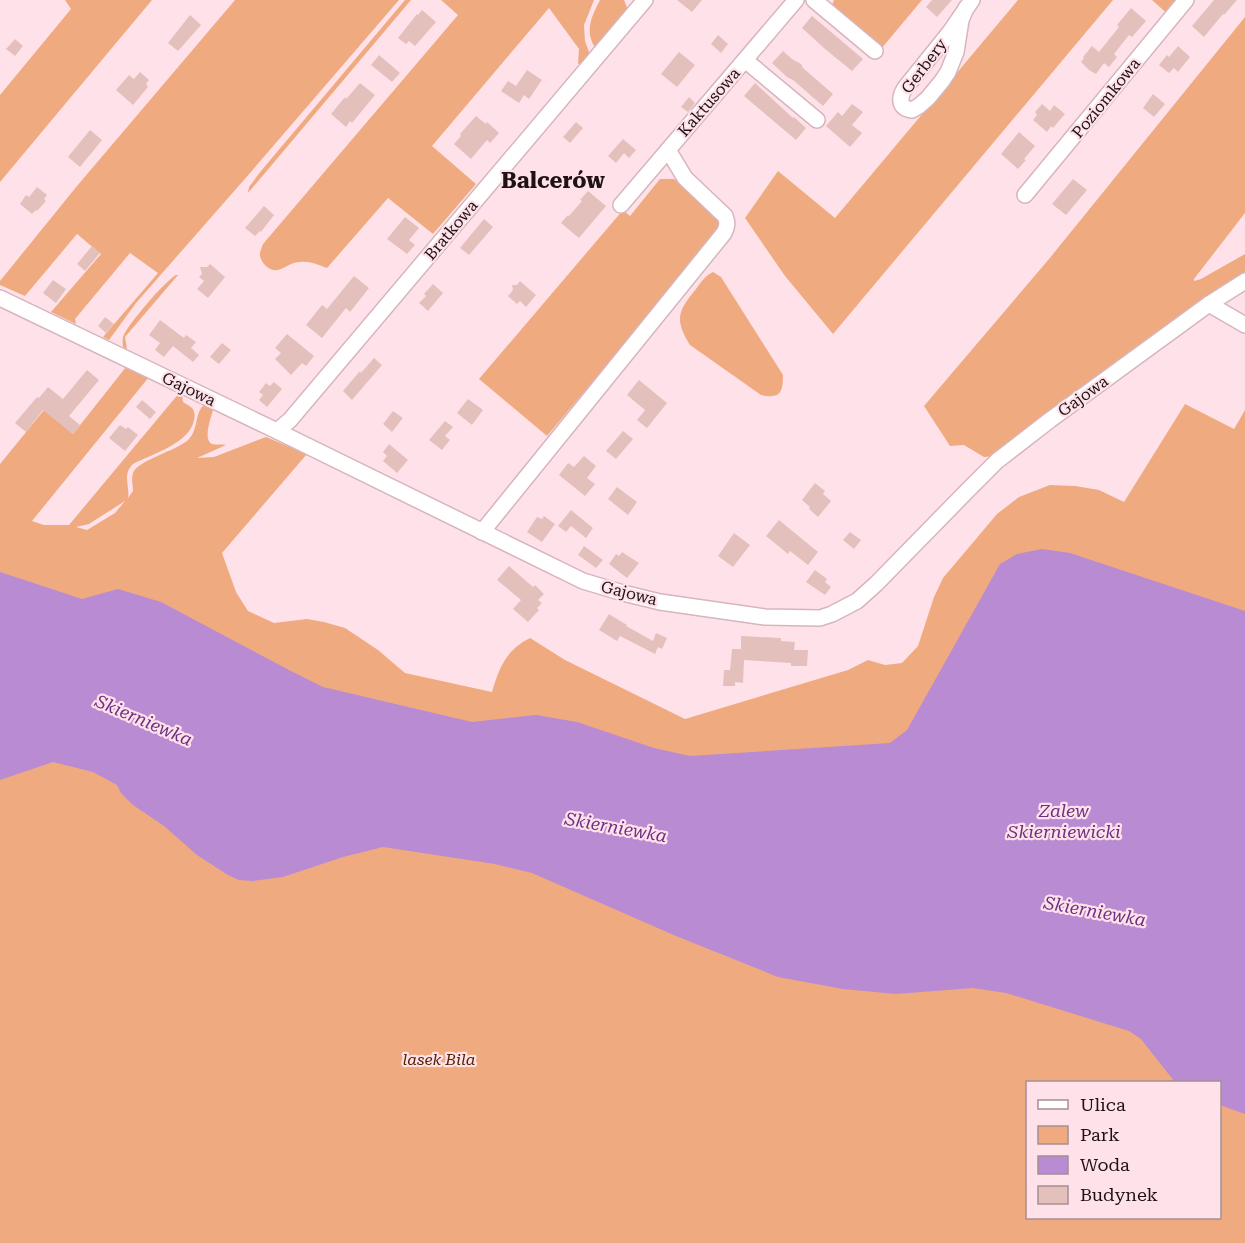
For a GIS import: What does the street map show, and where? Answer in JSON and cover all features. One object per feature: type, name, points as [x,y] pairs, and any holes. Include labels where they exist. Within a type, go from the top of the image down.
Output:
[{"type":"street","name":"Bratkowa","points":[[278,431],[297,412],[645,0]]},
{"type":"street","name":"Kaktusowa","points":[[621,205],[796,0]]},
{"type":"street","points":[[814,0],[875,51]]},
{"type":"street","name":"Poziomkowa","points":[[1025,195],[1186,0]]},
{"type":"street","name":"Gerbery","points":[[954,37],[967,7]]},
{"type":"street","points":[[745,60],[817,120]]},
{"type":"street","points":[[482,532],[727,227],[725,216],[685,178],[668,150]]},
{"type":"street","name":"Gajowa","points":[[0,298],[583,581],[660,602],[765,617],[820,618],[858,601],[997,461],[1209,304],[1245,281]]},
{"type":"street","points":[[1209,304],[1245,325]]},
{"type":"green space","points":[[65,0],[152,0],[0,182],[0,95],[71,9]]},
{"type":"green space","points":[[235,0],[399,0],[136,303],[109,340],[103,337],[158,273],[130,253],[75,319],[76,324],[51,312],[101,254],[77,234],[25,296],[0,285],[0,281],[77,186]]},
{"type":"green space","points":[[405,0],[411,0],[248,193],[249,187],[261,171]]},
{"type":"green space","points":[[441,0],[594,0],[584,25],[585,41],[590,55],[584,63],[578,64],[579,49],[549,8],[432,146],[476,184],[433,234],[388,198],[327,268],[304,262],[294,263],[278,270],[268,268],[260,256],[263,244],[458,15]]},
{"type":"green space","points":[[600,0],[624,0],[628,10],[597,47],[591,40],[590,28],[592,17]]},
{"type":"green space","points":[[834,0],[922,0],[881,49],[831,8]]},
{"type":"green space","points":[[1018,0],[1113,0],[833,334],[785,276],[745,218],[778,171],[835,218]]},
{"type":"green space","points":[[1152,0],[1183,0],[1170,16]]},
{"type":"green space","points":[[1245,17],[1245,213],[1194,281],[1245,254],[1245,276],[995,456],[984,457],[964,445],[950,446],[924,406],[1049,259]]},
{"type":"green space","points":[[660,179],[674,179],[719,216],[720,230],[547,436],[479,379],[623,210],[630,216]]},
{"type":"green space","points":[[713,272],[721,277],[783,375],[781,390],[776,395],[761,395],[690,345],[685,336],[680,316],[685,303],[701,282]]},
{"type":"green space","points":[[178,275],[125,337],[127,349],[123,347],[123,337],[138,314]]},
{"type":"green space","name":"lasek Bila","points":[[126,367],[149,377],[32,521],[44,525],[69,525],[180,392],[183,402],[194,411],[191,428],[169,447],[133,464],[127,476],[128,498],[133,491],[132,475],[136,468],[188,440],[194,431],[199,411],[206,403],[214,407],[208,427],[209,441],[212,444],[226,445],[197,458],[214,457],[266,437],[307,454],[222,553],[236,592],[248,611],[274,623],[307,619],[345,628],[378,650],[405,673],[492,692],[509,654],[530,638],[565,660],[685,719],[848,670],[868,660],[885,665],[902,663],[918,646],[934,597],[943,578],[997,514],[1019,497],[1050,485],[1075,486],[1099,490],[1124,502],[1185,404],[1234,429],[1245,410],[1245,1243],[0,1243],[0,464],[44,410],[73,434]],"holes":[[[125,501],[115,513],[87,530],[76,527],[89,524]]]},
{"type":"water","name":"Zalew Skierniewicki","points":[[1042,549],[1070,553],[1245,611],[1245,1114],[1221,1105],[1221,1081],[1174,1081],[1141,1039],[1129,1031],[1006,993],[973,988],[896,994],[843,989],[778,977],[676,936],[532,873],[495,864],[383,847],[343,857],[283,877],[253,881],[239,880],[197,855],[164,826],[133,805],[121,793],[117,785],[93,772],[53,762],[0,780],[0,572],[82,599],[118,589],[161,602],[323,687],[472,722],[536,715],[577,722],[654,748],[690,756],[890,743],[907,730],[1000,564],[1017,554]]},
{"type":"building","points":[[677,0],[702,0],[692,12]]},
{"type":"building","points":[[932,0],[952,0],[937,17],[926,7]]},
{"type":"building","points":[[1214,0],[1237,0],[1204,37],[1192,26]]},
{"type":"building","points":[[1131,8],[1146,21],[1132,37],[1129,35],[1114,54],[1117,57],[1109,67],[1104,63],[1096,74],[1089,70],[1081,62],[1083,57],[1092,46],[1099,52]]},
{"type":"building","points":[[422,10],[436,22],[415,46],[409,41],[406,44],[398,38]]},
{"type":"building","points":[[190,15],[201,25],[178,51],[168,43]]},
{"type":"building","points":[[812,16],[863,59],[852,71],[802,28]]},
{"type":"building","points":[[718,35],[728,44],[721,53],[711,44]]},
{"type":"building","points":[[15,39],[23,46],[15,56],[6,49]]},
{"type":"building","points":[[1178,46],[1190,57],[1178,72],[1174,68],[1169,73],[1159,65]]},
{"type":"building","points":[[783,51],[801,64],[833,94],[823,106],[772,63]]},
{"type":"building","points":[[679,52],[695,65],[677,87],[661,74]]},
{"type":"building","points":[[379,55],[400,73],[392,82],[371,65]]},
{"type":"building","points":[[527,70],[542,80],[529,99],[524,95],[519,103],[501,91],[508,81],[516,86]]},
{"type":"building","points":[[140,72],[149,80],[146,84],[148,87],[133,105],[116,90],[129,75],[134,79]]},
{"type":"building","points":[[360,83],[375,95],[346,127],[331,114]]},
{"type":"building","points":[[755,83],[806,128],[796,140],[744,96]]},
{"type":"building","points":[[1153,94],[1165,104],[1154,117],[1143,108]]},
{"type":"building","points":[[689,97],[695,103],[688,112],[681,107]]},
{"type":"building","points":[[852,104],[863,112],[852,125],[862,133],[850,147],[826,126],[838,112],[842,116]]},
{"type":"building","points":[[1042,104],[1050,111],[1054,105],[1065,114],[1047,132],[1033,120],[1037,115],[1035,112]]},
{"type":"building","points":[[476,116],[499,133],[490,143],[487,140],[471,159],[454,144]]},
{"type":"building","points":[[576,122],[583,128],[570,143],[563,137]]},
{"type":"building","points":[[90,130],[102,140],[80,167],[68,157]]},
{"type":"building","points":[[1019,132],[1035,146],[1018,169],[1001,154]]},
{"type":"building","points":[[623,139],[636,150],[629,158],[624,153],[616,163],[608,156]]},
{"type":"building","points":[[1073,179],[1087,190],[1066,215],[1052,204]]},
{"type":"building","points":[[37,187],[47,195],[44,199],[46,201],[32,214],[20,204],[26,195],[29,197]]},
{"type":"building","points":[[588,191],[606,206],[579,238],[561,223],[582,201],[580,200]]},
{"type":"building","points":[[264,206],[274,215],[255,236],[245,228]]},
{"type":"building","points":[[405,217],[419,228],[409,240],[415,245],[407,254],[387,239]]},
{"type":"building","points":[[484,219],[493,227],[469,255],[460,248]]},
{"type":"building","points":[[92,246],[100,253],[85,271],[77,264]]},
{"type":"building","points":[[210,264],[225,277],[208,298],[197,289],[204,281],[199,277],[202,274],[200,267],[207,267]]},
{"type":"building","points":[[354,276],[369,288],[350,312],[346,308],[322,338],[306,325],[322,305],[327,309]]},
{"type":"building","points":[[53,280],[66,289],[56,303],[43,293]]},
{"type":"building","points":[[520,281],[536,295],[526,307],[520,301],[517,304],[508,296],[513,290],[512,285],[517,285]]},
{"type":"building","points":[[433,284],[443,293],[428,311],[419,303]]},
{"type":"building","points":[[105,317],[114,324],[106,333],[98,326]]},
{"type":"building","points":[[160,320],[184,338],[186,335],[196,342],[191,348],[199,355],[193,362],[173,346],[164,357],[155,350],[160,343],[149,335]]},
{"type":"building","points":[[287,334],[314,356],[306,366],[302,363],[291,375],[275,359],[281,353],[275,348]]},
{"type":"building","points":[[222,343],[231,350],[219,364],[210,357]]},
{"type":"building","points":[[374,358],[382,365],[352,400],[343,391]]},
{"type":"building","points":[[87,370],[99,380],[69,416],[80,425],[73,434],[43,410],[26,432],[15,423],[48,387],[63,399]]},
{"type":"building","points":[[639,380],[667,403],[647,428],[637,420],[645,410],[627,395]]},
{"type":"building","points":[[274,382],[282,389],[267,407],[259,400],[263,395],[259,392],[266,383],[270,386]]},
{"type":"building","points":[[468,399],[483,410],[472,425],[457,413]]},
{"type":"building","points":[[142,400],[156,412],[150,419],[136,407]]},
{"type":"building","points":[[393,411],[403,418],[392,432],[383,424]]},
{"type":"building","points":[[445,421],[453,427],[445,436],[450,440],[442,450],[429,440]]},
{"type":"building","points":[[120,425],[126,429],[128,427],[138,435],[125,451],[109,438]]},
{"type":"building","points":[[623,431],[633,439],[616,459],[606,451]]},
{"type":"building","points":[[389,444],[408,460],[397,473],[383,461],[387,456],[383,452]]},
{"type":"building","points":[[584,456],[596,466],[587,478],[595,484],[585,496],[559,475],[568,463],[574,467]]},
{"type":"building","points":[[815,483],[825,491],[823,494],[831,501],[818,517],[802,500]]},
{"type":"building","points":[[617,487],[637,502],[628,515],[608,499]]},
{"type":"building","points":[[571,510],[593,528],[586,538],[571,526],[566,532],[558,526]]},
{"type":"building","points":[[544,516],[555,524],[542,542],[527,532],[537,517],[542,519]]},
{"type":"building","points":[[779,520],[818,552],[808,565],[790,551],[788,554],[766,536]]},
{"type":"building","points":[[850,532],[861,540],[854,549],[843,540]]},
{"type":"building","points":[[734,533],[750,545],[733,567],[718,556]]},
{"type":"building","points":[[584,546],[603,560],[596,568],[578,555]]},
{"type":"building","points":[[622,552],[639,563],[627,578],[609,564],[616,554],[619,556]]},
{"type":"building","points":[[509,566],[544,594],[538,600],[542,603],[537,608],[539,610],[528,622],[513,609],[521,600],[497,580]]},
{"type":"building","points":[[815,570],[827,579],[825,582],[831,587],[825,595],[806,582]]},
{"type":"building","points":[[609,614],[653,641],[656,633],[667,638],[662,649],[658,647],[655,654],[620,636],[617,641],[599,630]]},
{"type":"building","points":[[741,636],[781,638],[781,641],[795,642],[794,650],[808,650],[807,666],[744,660],[743,683],[735,682],[735,686],[723,686],[724,670],[730,670],[732,649],[741,649]]},
{"type":"district","name":"Balcerów","points":[[553,180]]},
{"type":"water label","name":"Skierniewka","points":[[144,720]]},
{"type":"water label","name":"Skierniewka","points":[[616,827]]},
{"type":"water label","name":"Skierniewka","points":[[1095,911]]}]
